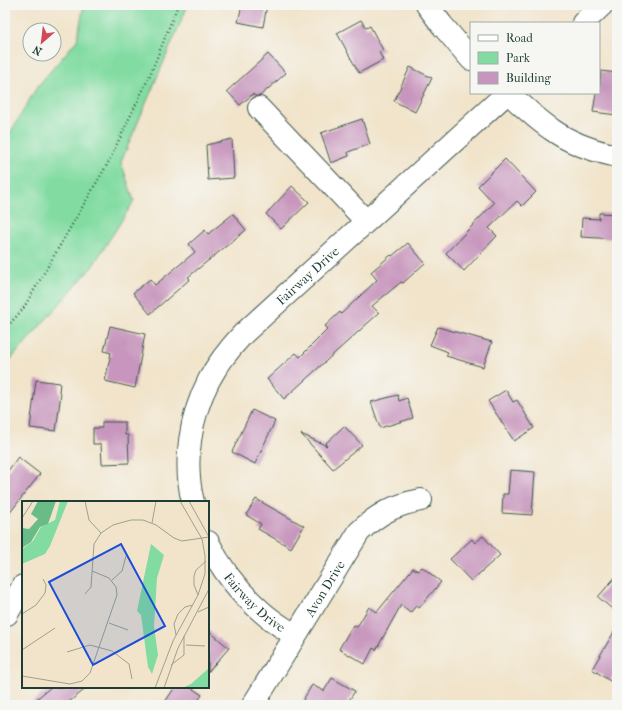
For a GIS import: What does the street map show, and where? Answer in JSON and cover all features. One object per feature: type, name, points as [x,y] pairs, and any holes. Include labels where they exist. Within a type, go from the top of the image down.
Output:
[{"type":"street","points":[[428,5],[442,25],[470,58]]},
{"type":"street","points":[[584,22],[602,5]]},
{"type":"street","name":"Fairway Drive","points":[[188,501],[190,441],[198,408],[209,380],[224,356],[243,334],[506,94]]},
{"type":"street","points":[[508,94],[551,130],[592,150],[617,156]]},
{"type":"street","points":[[259,108],[366,221]]},
{"type":"street","name":"Avon Drive","points":[[253,705],[359,532],[371,520],[385,511],[404,503],[421,500]]},
{"type":"street","name":"Fairway Drive","points":[[209,544],[216,558],[241,591],[263,613],[295,636]]},
{"type":"street","points":[[7,614],[22,588]]},
{"type":"path","points":[[5,329],[23,309],[108,163],[150,75],[178,5]]},
{"type":"green space","points":[[84,5],[188,5],[121,162],[134,201],[92,267],[5,366],[5,142],[37,87],[58,62],[62,62],[62,58],[77,40]]},
{"type":"building","points":[[242,5],[267,5],[263,27],[238,22]]},
{"type":"building","points":[[361,20],[366,28],[370,26],[383,50],[379,52],[383,60],[359,73],[337,33]]},
{"type":"building","points":[[268,54],[286,73],[260,96],[255,96],[253,94],[240,105],[227,91]]},
{"type":"building","points":[[410,67],[432,78],[415,112],[394,101]]},
{"type":"building","points":[[601,71],[617,73],[617,115],[593,112],[596,94],[600,94]]},
{"type":"building","points":[[362,119],[370,144],[348,152],[349,156],[331,163],[321,133]]},
{"type":"building","points":[[232,139],[234,178],[208,180],[206,145]]},
{"type":"building","points":[[505,159],[536,192],[522,206],[517,201],[489,228],[497,236],[464,271],[446,253],[494,203],[478,186]]},
{"type":"building","points":[[292,186],[309,202],[281,229],[266,214]]},
{"type":"building","points":[[599,213],[617,214],[617,239],[581,237],[582,218],[599,219]]},
{"type":"building","points":[[233,214],[246,230],[188,277],[190,279],[150,314],[133,293],[150,279],[155,285],[195,252],[189,244],[205,230],[208,234]]},
{"type":"building","points":[[408,243],[425,263],[403,283],[401,282],[372,306],[379,313],[284,399],[267,379],[296,353],[300,357],[328,329],[325,326],[340,312],[341,314],[377,280],[371,272]]},
{"type":"building","points":[[110,326],[145,334],[135,388],[105,381],[111,353],[104,351]]},
{"type":"building","points":[[438,327],[492,342],[483,367],[446,356],[448,352],[430,345]]},
{"type":"building","points":[[36,380],[60,383],[59,392],[61,393],[56,431],[30,428]]},
{"type":"building","points":[[506,390],[513,402],[517,400],[534,428],[514,441],[488,401]]},
{"type":"building","points":[[398,395],[399,401],[407,398],[413,418],[380,428],[371,402]]},
{"type":"building","points":[[252,410],[275,421],[255,464],[232,452]]},
{"type":"building","points":[[102,422],[125,422],[125,435],[128,435],[129,463],[102,464],[101,444],[93,444],[93,428],[102,428]]},
{"type":"building","points":[[344,426],[362,445],[333,469],[301,434],[327,446],[325,444]]},
{"type":"building","points":[[18,457],[40,474],[5,519],[5,475]]},
{"type":"building","points":[[510,470],[535,472],[532,515],[502,513],[503,494],[508,494]]},
{"type":"building","points":[[256,499],[304,526],[291,548],[258,529],[261,524],[246,515]]},
{"type":"building","points":[[483,536],[500,555],[471,581],[450,559],[472,539],[475,543]]},
{"type":"building","points":[[422,567],[441,582],[419,608],[416,606],[410,613],[401,605],[376,650],[373,648],[365,664],[339,649],[353,625],[357,627],[369,607],[377,612],[413,568],[418,571]]},
{"type":"building","points":[[617,575],[617,613],[598,597]]},
{"type":"building","points":[[617,627],[617,670],[610,681],[592,669]]},
{"type":"building","points":[[209,631],[229,648],[209,671]]},
{"type":"building","points":[[332,678],[355,691],[346,705],[300,705],[312,685],[324,691]]},
{"type":"building","points":[[50,688],[87,688],[65,705],[29,705]]},
{"type":"building","points":[[174,688],[192,688],[202,695],[195,705],[163,705]]}]
